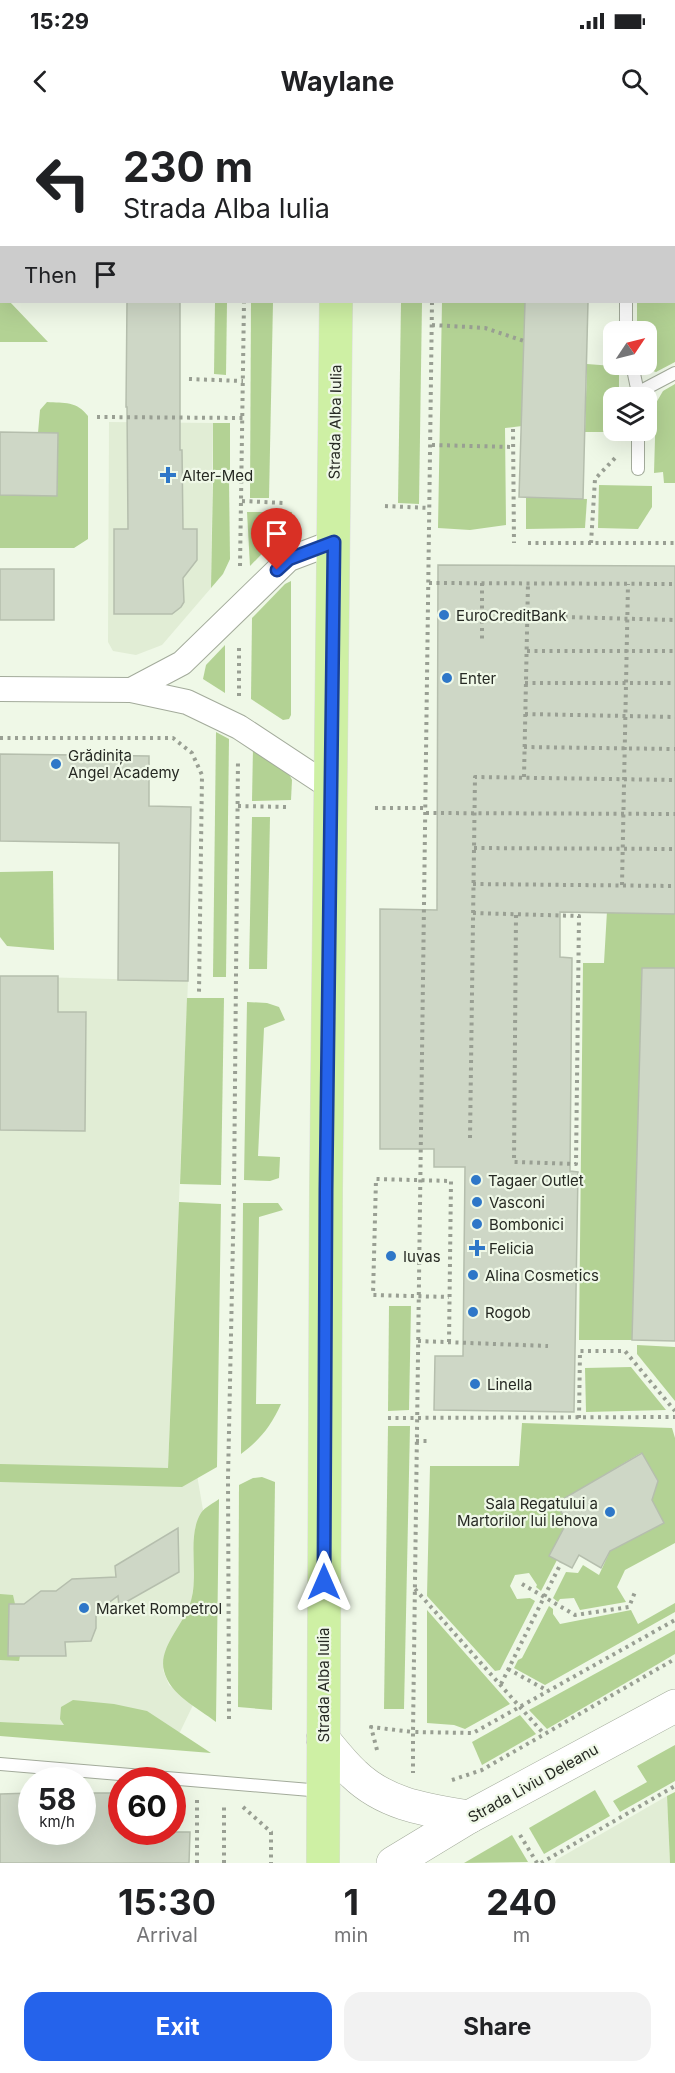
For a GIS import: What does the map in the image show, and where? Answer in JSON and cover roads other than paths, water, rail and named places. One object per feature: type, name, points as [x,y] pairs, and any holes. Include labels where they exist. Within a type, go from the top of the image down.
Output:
[{"type":"main road","name":"Strada Alba Iulia","points":[[323,1863],[326,1190],[336,303]]},
{"type":"main road","name":"Strada Liviu Deleanu","points":[[393,1863],[469,1818],[675,1706]]},
{"type":"main road","points":[[323,1739],[354,1775],[381,1795],[410,1807],[469,1818]]},
{"type":"street","points":[[131,690],[182,663],[289,559],[334,542]]},
{"type":"street","points":[[0,689],[131,690],[187,702],[239,727],[330,787]]},
{"type":"lane","points":[[626,303],[626,321]]},
{"type":"lane","points":[[652,387],[675,373]]},
{"type":"lane","points":[[638,441],[638,469]]},
{"type":"lane","points":[[0,1764],[322,1791]]},
{"type":"place","name":"Alter-Med","points":[[168,475]]},
{"type":"place","name":"EuroCreditBank","points":[[444,615]]},
{"type":"place","name":"Enter","points":[[447,678]]},
{"type":"place","name":"Grădinița Angel Academy","points":[[56,764]]},
{"type":"place","name":"Tagaer Outlet","points":[[476,1180]]},
{"type":"place","name":"Vasconi","points":[[477,1202]]},
{"type":"place","name":"Bombonici","points":[[477,1224]]},
{"type":"place","name":"Felicia","points":[[477,1248]]},
{"type":"place","name":"Iuvas","points":[[391,1256]]},
{"type":"place","name":"Alina Cosmetics","points":[[473,1275]]},
{"type":"place","name":"Rogob","points":[[473,1312]]},
{"type":"place","name":"Linella","points":[[475,1384]]},
{"type":"place","name":"Sala Regatului a Martorilor lui Iehova","points":[[610,1512]]},
{"type":"place","name":"Market Rompetrol","points":[[84,1608]]}]
